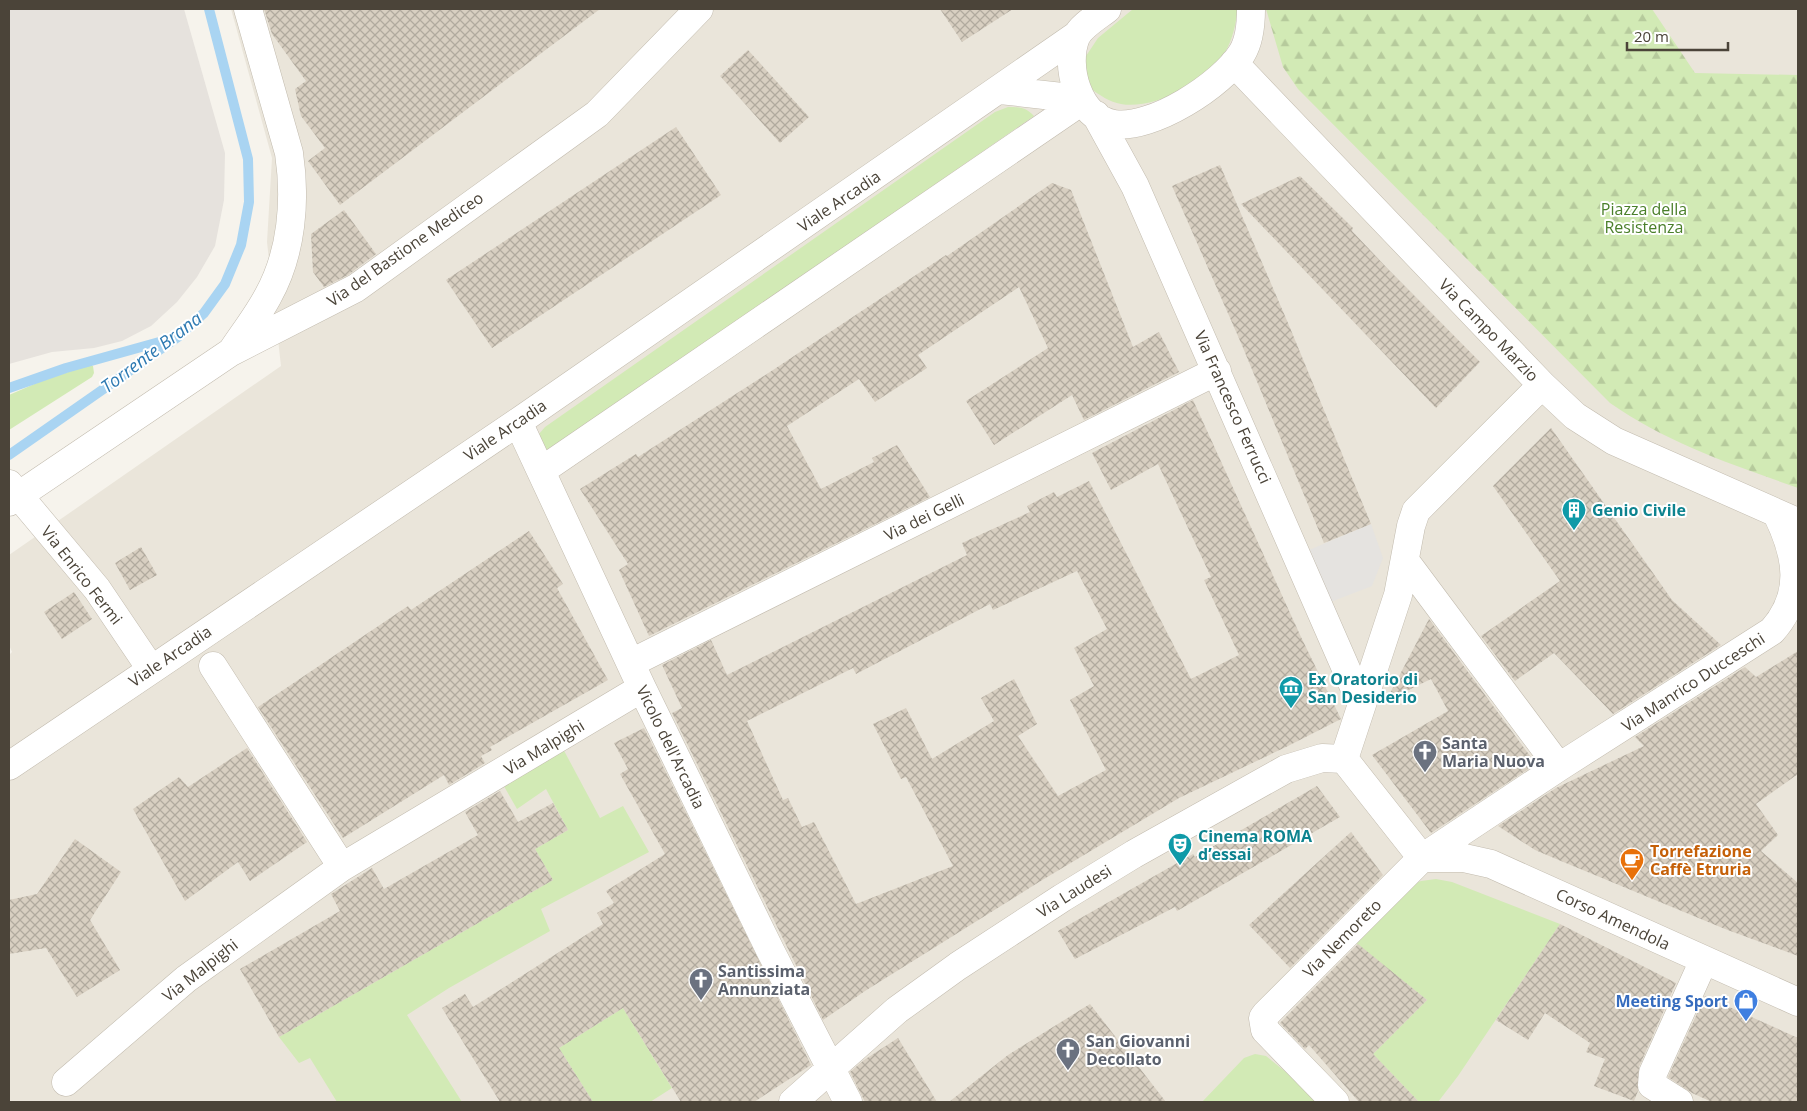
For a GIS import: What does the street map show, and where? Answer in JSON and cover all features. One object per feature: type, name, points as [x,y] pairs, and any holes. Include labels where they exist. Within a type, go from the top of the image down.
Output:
[{"type":"street","points":[[231,352],[268,297],[277,278],[284,260],[291,212],[292,170],[248,9]]},
{"type":"street","name":"Via del Bastione Mediceo","points":[[12,494],[231,352],[356,288],[597,114],[699,9]]},
{"type":"street","points":[[1086,105],[1074,78],[1072,58],[1077,35],[1107,9]]},
{"type":"street","points":[[1000,90],[1086,105],[1112,124],[1143,123],[1188,100],[1234,63],[1243,52],[1249,36],[1251,9]]},
{"type":"street","name":"Viale Arcadia","points":[[9,766],[518,422],[1077,35]]},
{"type":"street","name":"Via Campo Marzio","points":[[1234,63],[1542,385],[1575,416],[1614,441],[1788,518]]},
{"type":"street","points":[[541,471],[1086,105]]},
{"type":"street","name":"Via Francesco Ferrucci","points":[[1086,105],[1135,186],[1362,703]]},
{"type":"street","name":"Via dei Gelli","points":[[632,663],[1217,371]]},
{"type":"street","points":[[1422,858],[1344,759],[1398,595],[1406,562],[1411,526],[1416,512],[1542,385]]},
{"type":"street","name":"Vicolo dell'Arcadia","points":[[518,422],[642,688],[829,1070],[848,1102]]},
{"type":"street","name":"Via Enrico Fermi","points":[[12,494],[97,590],[150,669]]},
{"type":"street","name":"Via Manrico Ducceschi","points":[[1422,858],[1559,767],[1762,639],[1778,624],[1789,602],[1795,568],[1788,518]]},
{"type":"street","points":[[1406,562],[1559,767]]},
{"type":"street","points":[[213,666],[342,867]]},
{"type":"street","name":"Via Malpighi","points":[[66,1082],[186,979],[342,867],[642,688]]},
{"type":"street","name":"Via Laudesi","points":[[793,1102],[896,1010],[1054,903],[1134,854],[1286,769],[1322,758],[1344,759]]},
{"type":"street","name":"Corso Amendola","points":[[1422,858],[1464,858],[1491,864],[1798,1002]]},
{"type":"street","name":"Via Nemoreto","points":[[1335,1102],[1269,1035],[1265,1030],[1263,1018],[1422,858]]},
{"type":"street","points":[[1679,1102],[1652,1085],[1654,1073],[1704,960]]},
{"type":"shaded area","points":[[9,9],[184,9],[225,153],[224,200],[215,246],[197,277],[177,302],[151,326],[122,341],[94,348],[52,352],[9,364]]},
{"type":"shaded area","points":[[231,9],[1798,9],[1798,1102],[9,1102],[9,655],[12,652],[9,645],[9,555],[281,366],[267,242],[272,158]]},
{"type":"shaded area","points":[[1371,524],[1383,558],[1372,586],[1328,603],[1309,550]]},
{"type":"green space","points":[[1133,9],[1237,9],[1237,14],[1228,47],[1214,67],[1191,85],[1177,92],[1162,99],[1134,105],[1113,102],[1090,88],[1082,62],[1098,38]]},
{"type":"green space","name":"Piazza della Resistenza","points":[[1266,9],[1652,9],[1695,73],[1798,75],[1798,488],[1678,442],[1610,403],[1298,89],[1283,67]]},
{"type":"green space","points":[[1008,107],[1022,108],[1034,116],[542,456],[539,434],[545,427],[995,112]]},
{"type":"green space","points":[[88,365],[93,366],[94,373],[92,377],[9,430],[9,395],[39,382]]},
{"type":"green space","points":[[561,745],[600,818],[623,806],[649,852],[541,909],[550,931],[449,988],[407,1015],[462,1102],[337,1102],[310,1058],[299,1063],[279,1037],[553,880],[535,849],[568,830],[546,789],[517,809],[501,781]]},
{"type":"green space","points":[[1436,879],[1452,882],[1560,924],[1458,1076],[1438,1102],[1419,1102],[1373,1054],[1427,1000],[1353,941],[1408,886],[1421,881]]},
{"type":"green space","points":[[623,1008],[672,1088],[650,1102],[593,1102],[559,1048]]},
{"type":"green space","points":[[1255,1054],[1266,1056],[1323,1102],[1202,1102],[1244,1058]]},
{"type":"building","points":[[264,9],[600,9],[340,205],[308,161],[325,148],[301,116],[295,89],[306,81],[272,34]]},
{"type":"building","points":[[940,9],[1013,9],[962,42]]},
{"type":"building","points":[[748,50],[809,117],[780,143],[720,76]]},
{"type":"building","points":[[676,127],[721,195],[492,348],[446,280]]},
{"type":"building","points":[[1220,165],[1371,524],[1324,543],[1241,343],[1172,186]]},
{"type":"building","points":[[1300,176],[1353,228],[1352,231],[1387,268],[1480,362],[1436,408],[1241,204]]},
{"type":"building","points":[[1052,183],[1071,190],[1133,347],[1159,332],[1179,372],[1084,420],[1072,395],[994,445],[966,401],[1048,348],[1019,287],[918,355],[927,368],[875,402],[859,379],[787,426],[821,489],[874,462],[872,458],[897,445],[930,497],[649,636],[619,570],[628,564],[580,489],[636,454],[638,457],[770,372],[947,256]]},
{"type":"building","points":[[344,210],[376,254],[348,275],[324,287],[313,272],[311,234]]},
{"type":"building","points":[[1193,400],[1301,637],[1341,719],[1179,798],[1039,882],[865,991],[823,1020],[672,713],[682,708],[662,665],[711,640],[727,675],[967,555],[962,543],[1030,512],[1027,506],[1054,492],[1057,497],[1089,481],[1191,679],[1239,655],[1204,580],[1211,577],[1158,464],[1111,490],[1092,453]],"holes":[[[1077,571],[1107,629],[1074,648],[1094,686],[1070,700],[1106,770],[1058,796],[1018,736],[1037,724],[1014,679],[981,698],[994,721],[932,759],[906,708],[873,724],[901,779],[906,777],[953,866],[856,904],[814,822],[802,827],[788,798],[783,800],[747,721],[853,668],[856,674],[990,604],[993,610]]]},
{"type":"building","name":"Genio Civile","points":[[1551,428],[1672,600],[1721,645],[1613,714],[1554,653],[1515,681],[1481,636],[1560,581],[1493,486]]},
{"type":"building","points":[[529,531],[563,584],[557,588],[608,680],[490,747],[492,750],[481,756],[485,763],[449,785],[444,775],[343,838],[258,707],[408,606],[411,610]]},
{"type":"building","points":[[141,547],[157,575],[130,590],[115,563]]},
{"type":"building","points":[[74,592],[92,619],[62,639],[44,612]]},
{"type":"building","points":[[1429,619],[1536,764],[1431,833],[1372,755],[1448,711],[1431,679],[1386,701]]},
{"type":"building","points":[[1798,651],[1798,774],[1756,804],[1778,835],[1761,851],[1798,883],[1798,956],[1725,929],[1535,850],[1498,826],[1556,788],[1644,746],[1635,737],[1745,667],[1756,677]]},
{"type":"building","points":[[644,728],[811,1065],[754,1102],[681,1102],[623,1008],[559,1048],[593,1102],[500,1102],[442,1008],[465,994],[473,1007],[603,924],[597,913],[614,903],[606,891],[665,854],[620,774],[628,769],[614,743]]},
{"type":"building","points":[[247,748],[307,842],[250,881],[238,862],[185,901],[133,809],[179,777],[188,787]]},
{"type":"building","points":[[1317,786],[1340,817],[1177,911],[1175,907],[1075,959],[1058,931],[1193,854],[1195,857]]},
{"type":"building","points":[[500,791],[518,822],[553,803],[568,830],[535,849],[553,880],[279,1037],[240,969],[340,911],[331,894],[372,868],[384,889],[478,835],[465,812]]},
{"type":"building","points":[[1351,832],[1383,875],[1290,968],[1249,925]]},
{"type":"building","points":[[75,839],[121,872],[90,920],[120,970],[77,997],[46,948],[9,954],[9,900],[37,894]]},
{"type":"building","points":[[1560,924],[1676,983],[1639,1067],[1638,1091],[1634,1101],[1594,1086],[1605,1059],[1586,1052],[1590,1043],[1545,1013],[1528,1040],[1496,1020]]},
{"type":"building","points":[[1358,944],[1427,1000],[1373,1054],[1419,1102],[1359,1102],[1309,1045],[1305,1049],[1280,1023]]},
{"type":"building","points":[[1705,996],[1798,1038],[1798,1102],[1712,1102],[1692,1093],[1668,1077]]},
{"type":"building","points":[[1090,1004],[1166,1102],[949,1102],[1008,1055]]},
{"type":"building","points":[[898,1038],[937,1102],[865,1102],[850,1072],[864,1060]]},
{"type":"waterway","name":"Torrente Brana","points":[[9,455],[178,337],[204,313],[225,284],[241,245],[249,202],[248,159],[209,9]]},
{"type":"waterway","points":[[9,388],[66,368],[170,339]]},
{"type":"place","name":"Genio Civile","points":[[1574,531]]},
{"type":"place","name":"Ex Oratorio di San Desiderio","points":[[1291,709]]},
{"type":"place","name":"Santa Maria Nuova","points":[[1425,773]]},
{"type":"place","name":"Cinema ROMA d’essai","points":[[1180,866]]},
{"type":"place","name":"Torrefazione Caffè Etruria","points":[[1632,881]]},
{"type":"place","name":"Santissima Annunziata","points":[[701,1001]]},
{"type":"place","name":"Meeting Sport","points":[[1746,1022]]},
{"type":"place","name":"San Giovanni Decollato","points":[[1068,1071]]}]
